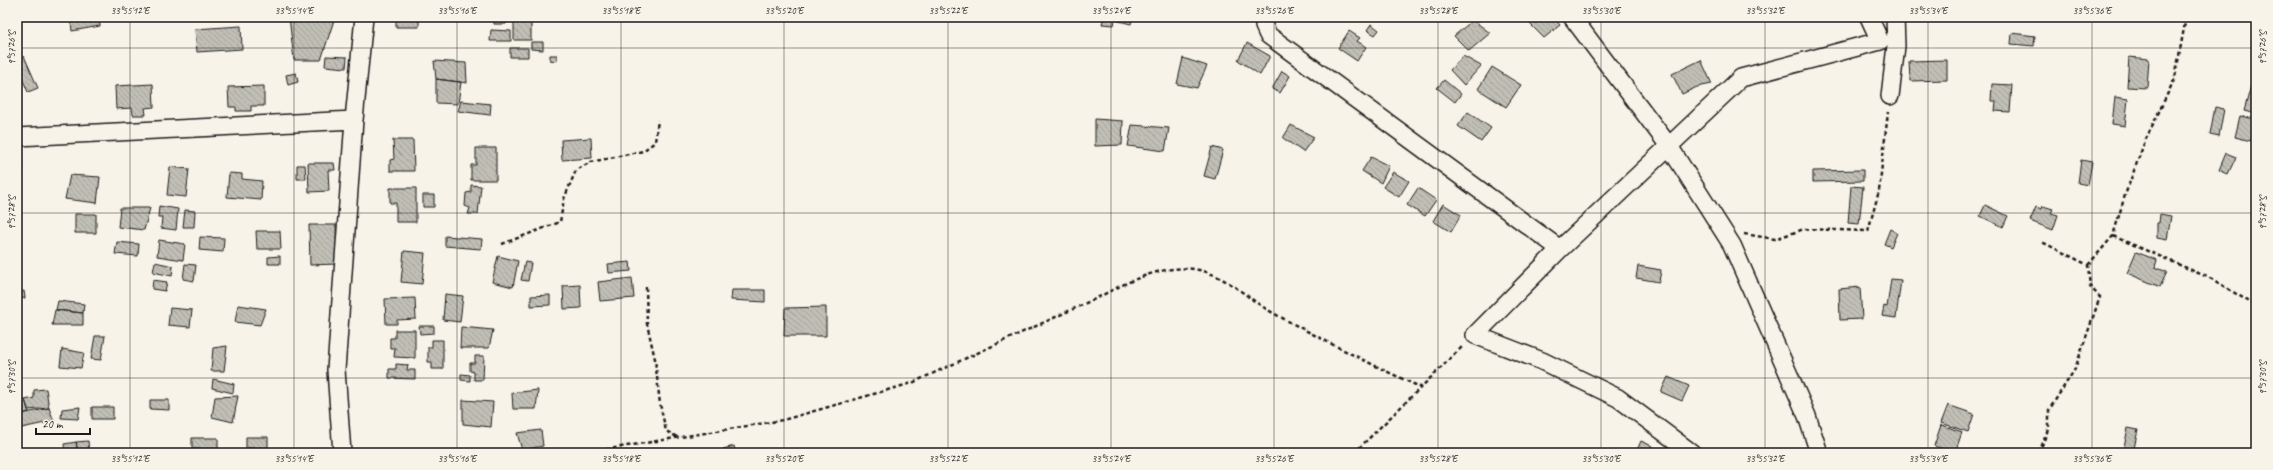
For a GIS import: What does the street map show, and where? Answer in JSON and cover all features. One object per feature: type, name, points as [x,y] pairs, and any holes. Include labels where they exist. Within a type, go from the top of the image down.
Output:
[{"type":"street","points":[[342,453],[336,370],[354,120],[364,17]]},
{"type":"street","points":[[1264,17],[1264,26],[1268,35],[1560,249]]},
{"type":"street","points":[[1572,17],[1669,146],[1732,245],[1808,416],[1819,453]]},
{"type":"street","points":[[1869,17],[1880,42]]},
{"type":"street","points":[[1692,453],[1618,398],[1542,361],[1475,335],[1560,249],[1741,78],[1880,42],[1894,17]]},
{"type":"street","points":[[1890,96],[1896,46],[1894,17]]},
{"type":"street","points":[[17,137],[354,120]]},
{"type":"path","points":[[2039,453],[2049,427],[2049,410],[2076,369],[2100,297],[2090,287],[2088,265],[2112,236],[2145,141],[2175,78],[2186,28],[2186,17]]},
{"type":"path","points":[[1732,245],[1745,232],[1775,239],[1804,229],[1868,231],[1879,191],[1890,96]]},
{"type":"path","points":[[502,244],[560,222],[564,199],[576,170],[590,162],[643,151],[655,142],[658,120]]},
{"type":"path","points":[[2112,236],[2212,278],[2256,306]]},
{"type":"path","points":[[2042,242],[2088,265]]},
{"type":"path","points":[[585,453],[783,420],[912,383],[1097,298],[1120,285],[1171,268],[1195,269],[1218,275],[1271,312],[1350,354],[1420,387]]},
{"type":"path","points":[[646,287],[647,324],[655,359],[660,404],[666,431],[678,438]]},
{"type":"path","points":[[1354,453],[1475,335]]},
{"type":"building","points":[[99,17],[100,26],[72,31],[71,22]]},
{"type":"building","points":[[289,17],[335,17],[321,60],[294,60]]},
{"type":"building","points":[[396,17],[419,17],[419,27],[396,27]]},
{"type":"building","points":[[483,17],[514,17],[514,19],[506,19],[506,24],[494,24],[494,19],[483,19]]},
{"type":"building","points":[[1104,17],[1133,17],[1131,24],[1115,20],[1114,25],[1102,24]]},
{"type":"building","points":[[1523,17],[1553,17],[1560,25],[1544,38]]},
{"type":"building","points":[[514,20],[531,20],[531,40],[514,40]]},
{"type":"building","points":[[1473,20],[1490,33],[1469,51],[1454,36]]},
{"type":"building","points":[[1371,24],[1379,30],[1375,35],[1367,30]]},
{"type":"building","points":[[241,26],[242,49],[197,52],[195,29]]},
{"type":"building","points":[[491,30],[511,31],[511,41],[490,41]]},
{"type":"building","points":[[1349,31],[1360,38],[1357,41],[1366,47],[1357,61],[1338,48]]},
{"type":"building","points":[[2012,33],[2035,36],[2034,46],[2011,44]]},
{"type":"building","points":[[531,42],[543,42],[543,50],[531,49]]},
{"type":"building","points":[[1247,43],[1270,56],[1260,75],[1238,60]]},
{"type":"building","points":[[510,48],[528,48],[528,57],[510,57]]},
{"type":"building","points":[[550,55],[557,55],[557,61],[550,60]]},
{"type":"building","points":[[24,56],[38,88],[28,92],[17,66],[17,59]]},
{"type":"building","points":[[326,56],[347,57],[346,68],[325,66]]},
{"type":"building","points":[[1463,56],[1481,66],[1464,85],[1450,70]]},
{"type":"building","points":[[2129,57],[2149,59],[2147,88],[2127,87]]},
{"type":"building","points":[[1183,58],[1207,66],[1197,88],[1177,84]]},
{"type":"building","points":[[1701,60],[1712,84],[1697,87],[1682,94],[1672,74]]},
{"type":"building","points":[[1947,60],[1947,80],[1910,81],[1909,61]]},
{"type":"building","points":[[434,61],[466,63],[467,83],[436,79]]},
{"type":"building","points":[[1492,67],[1521,85],[1506,107],[1478,89]]},
{"type":"building","points":[[1282,71],[1290,76],[1280,93],[1272,89]]},
{"type":"building","points":[[296,73],[298,82],[288,85],[286,75]]},
{"type":"building","points":[[436,79],[461,82],[458,104],[436,103]]},
{"type":"building","points":[[1444,80],[1461,94],[1455,102],[1437,88]]},
{"type":"building","points":[[2252,82],[2256,83],[2256,114],[2244,111]]},
{"type":"building","points":[[153,84],[154,107],[145,108],[146,115],[133,115],[132,108],[116,109],[115,86]]},
{"type":"building","points":[[1992,84],[2012,85],[2010,112],[1995,111],[1996,101],[1991,101]]},
{"type":"building","points":[[264,86],[264,106],[251,106],[251,111],[236,111],[236,107],[229,107],[228,87]]},
{"type":"building","points":[[2115,97],[2128,99],[2125,126],[2112,124]]},
{"type":"building","points":[[461,101],[491,104],[490,115],[458,111]]},
{"type":"building","points":[[2215,107],[2224,109],[2219,136],[2210,134]]},
{"type":"building","points":[[1468,112],[1491,128],[1481,142],[1458,126]]},
{"type":"building","points":[[2240,116],[2256,119],[2251,141],[2235,137]]},
{"type":"building","points":[[1095,119],[1123,121],[1122,145],[1095,146]]},
{"type":"building","points":[[1132,125],[1169,128],[1165,151],[1128,146]]},
{"type":"building","points":[[1291,125],[1314,137],[1303,152],[1283,138]]},
{"type":"building","points":[[591,138],[592,158],[562,160],[561,140]]},
{"type":"building","points":[[393,140],[413,140],[414,171],[390,171],[390,160],[394,159]]},
{"type":"building","points":[[1212,147],[1223,150],[1215,179],[1204,176]]},
{"type":"building","points":[[17,148],[22,148],[23,171],[17,172]]},
{"type":"building","points":[[476,148],[496,148],[496,180],[471,180],[471,165],[476,165]]},
{"type":"building","points":[[2226,153],[2236,157],[2228,174],[2219,170]]},
{"type":"building","points":[[1371,157],[1389,166],[1381,183],[1362,171]]},
{"type":"building","points":[[2081,160],[2092,162],[2088,185],[2078,183]]},
{"type":"building","points":[[308,163],[334,163],[335,170],[328,170],[329,191],[309,192]]},
{"type":"building","points":[[297,165],[305,165],[306,179],[297,179]]},
{"type":"building","points":[[170,167],[189,169],[186,197],[167,195]]},
{"type":"building","points":[[1863,170],[1863,181],[1813,182],[1813,171]]},
{"type":"building","points":[[1393,172],[1409,181],[1399,197],[1383,187]]},
{"type":"building","points":[[229,173],[242,174],[242,179],[262,181],[261,200],[227,197]]},
{"type":"building","points":[[70,175],[100,177],[97,203],[65,199]]},
{"type":"building","points":[[471,185],[481,186],[478,214],[468,214],[470,208],[465,206],[466,193],[471,192]]},
{"type":"building","points":[[1851,186],[1863,187],[1859,224],[1848,223]]},
{"type":"building","points":[[390,188],[416,188],[416,222],[396,222],[396,203],[390,203]]},
{"type":"building","points":[[1418,188],[1436,200],[1425,216],[1407,205]]},
{"type":"building","points":[[423,195],[434,195],[434,207],[423,207]]},
{"type":"building","points":[[1443,204],[1461,215],[1451,232],[1433,221]]},
{"type":"building","points":[[1985,205],[2008,216],[2003,227],[1980,216]]},
{"type":"building","points":[[159,206],[178,209],[176,230],[161,228],[162,217],[158,217]]},
{"type":"building","points":[[2043,206],[2053,209],[2051,213],[2058,215],[2053,230],[2030,221],[2036,207],[2042,209]]},
{"type":"building","points":[[120,208],[150,208],[144,230],[118,227]]},
{"type":"building","points":[[185,210],[195,211],[194,227],[183,227]]},
{"type":"building","points":[[75,214],[96,214],[96,233],[75,233]]},
{"type":"building","points":[[2160,214],[2171,216],[2167,240],[2157,238],[2157,223],[2159,223]]},
{"type":"building","points":[[309,225],[336,225],[337,264],[310,265]]},
{"type":"building","points":[[1890,229],[1897,233],[1891,247],[1884,244]]},
{"type":"building","points":[[256,231],[280,231],[281,249],[257,249]]},
{"type":"building","points":[[445,236],[482,239],[481,249],[445,246]]},
{"type":"building","points":[[200,237],[224,238],[223,252],[199,250]]},
{"type":"building","points":[[159,240],[185,244],[183,260],[157,256]]},
{"type":"building","points":[[117,242],[139,244],[138,256],[115,254]]},
{"type":"building","points":[[404,251],[425,253],[422,284],[401,282]]},
{"type":"building","points":[[2136,252],[2157,260],[2155,267],[2167,272],[2160,287],[2127,273]]},
{"type":"building","points":[[280,256],[280,264],[268,264],[268,257]]},
{"type":"building","points":[[498,256],[518,261],[513,287],[492,282]]},
{"type":"building","points":[[155,262],[173,266],[172,276],[153,272]]},
{"type":"building","points":[[525,262],[531,263],[528,281],[521,280]]},
{"type":"building","points":[[630,262],[631,271],[609,273],[608,264]]},
{"type":"building","points":[[185,264],[196,265],[194,281],[183,279]]},
{"type":"building","points":[[1638,266],[1661,270],[1659,282],[1636,278]]},
{"type":"building","points":[[632,278],[634,298],[600,301],[598,282]]},
{"type":"building","points":[[1891,279],[1901,280],[1896,318],[1882,316],[1884,306],[1887,307]]},
{"type":"building","points":[[153,280],[167,282],[165,291],[152,289]]},
{"type":"building","points":[[580,285],[581,308],[564,309],[563,286]]},
{"type":"building","points":[[1860,287],[1862,319],[1840,320],[1839,289]]},
{"type":"building","points":[[732,290],[765,290],[765,302],[731,300]]},
{"type":"building","points":[[24,291],[25,298],[17,299],[17,292]]},
{"type":"building","points":[[445,294],[463,296],[460,322],[443,320]]},
{"type":"building","points":[[550,295],[550,305],[531,306],[531,296]]},
{"type":"building","points":[[415,298],[416,319],[397,320],[397,324],[386,324],[385,299]]},
{"type":"building","points":[[58,301],[84,304],[83,313],[56,310]]},
{"type":"building","points":[[238,305],[266,309],[260,325],[235,322]]},
{"type":"building","points":[[826,307],[826,336],[784,336],[785,308]]},
{"type":"building","points":[[170,308],[192,310],[190,327],[168,325]]},
{"type":"building","points":[[55,310],[83,313],[83,325],[52,325]]},
{"type":"building","points":[[419,326],[434,326],[434,333],[420,334]]},
{"type":"building","points":[[461,327],[493,330],[489,348],[460,348]]},
{"type":"building","points":[[395,330],[415,330],[415,358],[394,357],[395,348],[390,348],[390,338],[395,338]]},
{"type":"building","points":[[95,336],[105,336],[101,360],[91,359]]},
{"type":"building","points":[[432,340],[443,340],[443,369],[432,369],[432,362],[428,362],[428,347],[432,347]]},
{"type":"building","points":[[227,346],[224,371],[211,371],[213,348]]},
{"type":"building","points":[[62,349],[84,353],[81,368],[60,366]]},
{"type":"building","points":[[475,356],[484,356],[483,380],[474,380],[474,372],[470,371],[470,363],[475,363]]},
{"type":"building","points":[[396,364],[408,365],[407,370],[415,370],[415,379],[389,378],[389,369],[396,369]]},
{"type":"building","points":[[461,374],[470,375],[470,381],[461,380]]},
{"type":"building","points":[[1668,377],[1689,386],[1682,401],[1661,392]]},
{"type":"building","points":[[213,379],[234,384],[233,393],[212,388]]},
{"type":"building","points":[[46,389],[49,408],[28,410],[25,400],[34,398],[34,390]]},
{"type":"building","points":[[538,390],[536,409],[513,409],[512,393]]},
{"type":"building","points":[[238,396],[233,422],[212,417],[215,397]]},
{"type":"building","points":[[25,400],[29,412],[17,415],[17,402]]},
{"type":"building","points":[[150,400],[169,400],[169,410],[150,409]]},
{"type":"building","points":[[463,400],[493,402],[491,427],[463,424]]},
{"type":"building","points":[[1948,405],[1974,414],[1968,432],[1941,423]]},
{"type":"building","points":[[80,407],[78,419],[61,418],[62,409]]},
{"type":"building","points":[[92,407],[113,407],[113,419],[92,419]]},
{"type":"building","points":[[49,408],[54,421],[17,429],[17,415]]},
{"type":"building","points":[[1941,425],[1962,432],[1955,453],[1934,446]]},
{"type":"building","points":[[2128,428],[2138,430],[2133,453],[2123,452]]},
{"type":"building","points":[[541,430],[543,446],[522,450],[517,433]]},
{"type":"building","points":[[246,437],[268,437],[268,448],[246,448]]},
{"type":"building","points":[[192,438],[218,438],[218,449],[192,449]]},
{"type":"building","points":[[88,441],[89,453],[78,453],[76,442]]},
{"type":"building","points":[[1641,441],[1652,446],[1649,453],[1637,450]]},
{"type":"building","points":[[76,442],[78,453],[65,453],[64,444]]},
{"type":"building","points":[[734,446],[736,453],[724,453],[723,449]]}]
